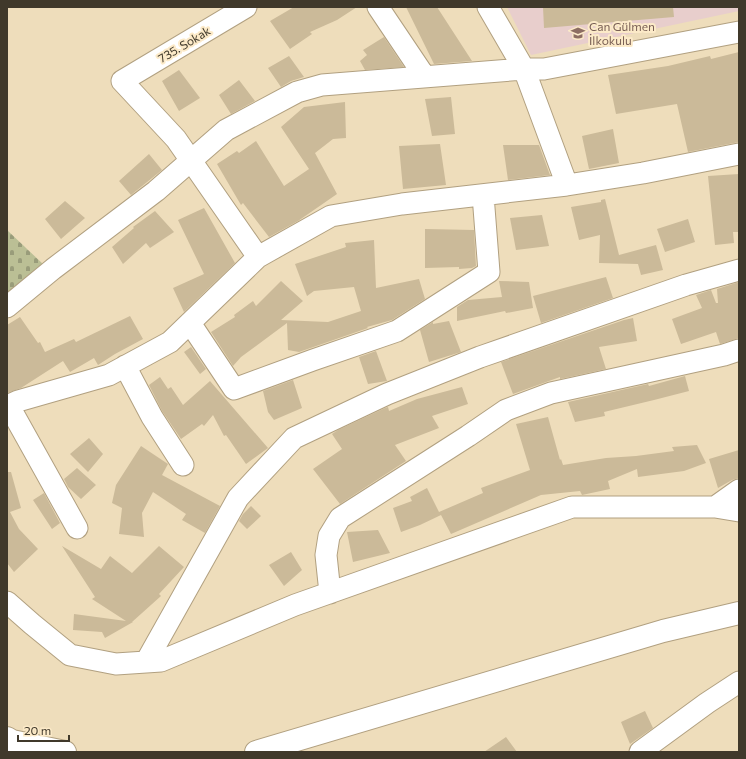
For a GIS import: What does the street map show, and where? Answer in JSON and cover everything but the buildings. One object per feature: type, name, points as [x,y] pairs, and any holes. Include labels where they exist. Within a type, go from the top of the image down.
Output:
[{"type":"main road","points":[[256,752],[664,631],[739,613]]},
{"type":"main road","points":[[7,738],[12,741],[64,752]]},
{"type":"street","name":"735. Sokak","points":[[191,160],[176,139],[122,81],[246,7]]},
{"type":"street","points":[[378,7],[425,76]]},
{"type":"street","points":[[488,7],[524,69],[567,185]]},
{"type":"street","points":[[7,307],[53,269],[156,191],[226,130],[297,92],[322,85],[544,68],[739,32]]},
{"type":"street","points":[[77,528],[8,406],[18,401],[109,374],[170,342],[258,257],[331,216],[402,204],[567,185],[643,173],[739,154]]},
{"type":"street","points":[[191,160],[258,257]]},
{"type":"street","points":[[190,323],[234,389],[397,331],[489,272],[483,195]]},
{"type":"street","points":[[146,662],[238,498],[294,438],[386,394],[480,357],[686,285],[739,270]]},
{"type":"street","points":[[330,593],[326,555],[329,536],[340,518],[506,410],[551,393],[724,355],[739,350]]},
{"type":"street","points":[[125,366],[152,417],[183,465]]},
{"type":"street","points":[[715,507],[739,490]]},
{"type":"street","points":[[7,602],[70,654],[116,664],[161,661],[295,605],[572,507],[715,507],[739,511]]},
{"type":"street","points":[[640,752],[707,703],[739,682]]},
{"type":"shaded area","name":"Can Gülmen İlkokulu","points":[[507,7],[739,7],[739,11],[531,55]]},
{"type":"green space","points":[[7,230],[44,265],[7,294]]},
{"type":"place","name":"Can Gülmen İlkokulu","points":[[578,33]]}]
